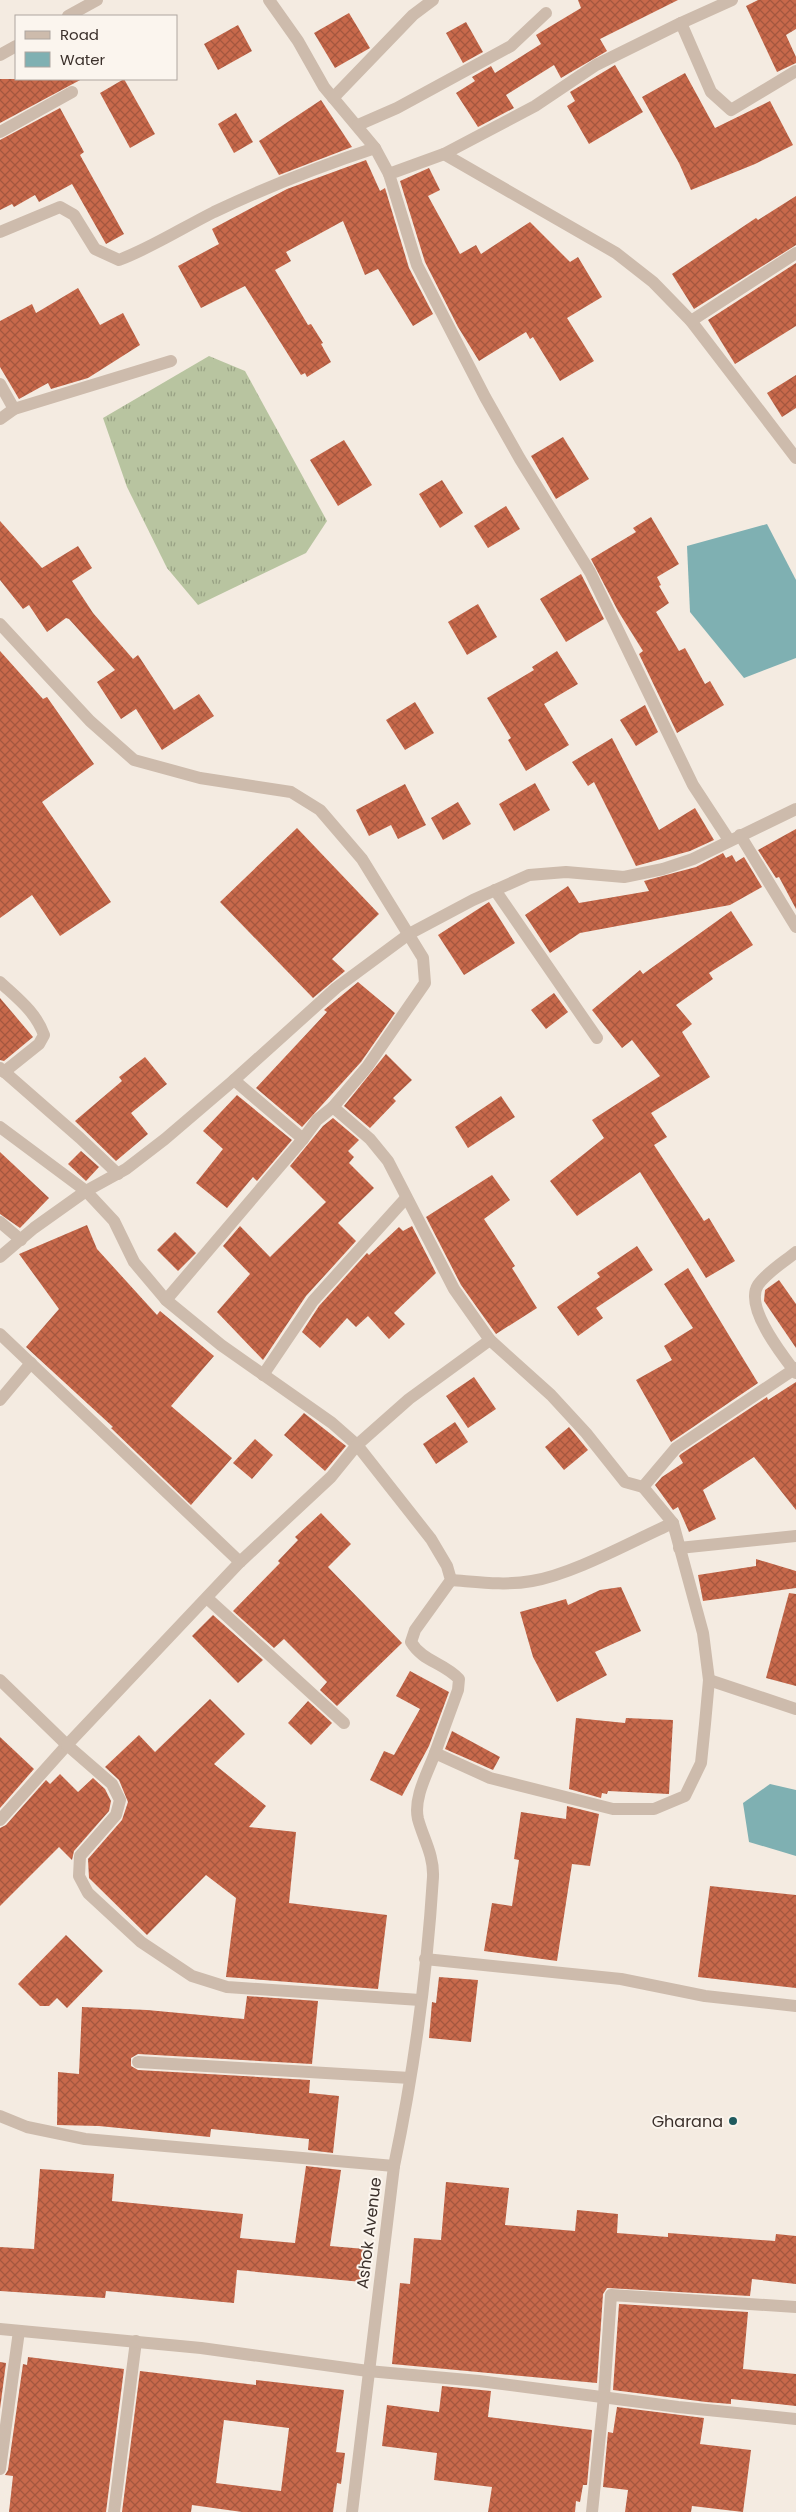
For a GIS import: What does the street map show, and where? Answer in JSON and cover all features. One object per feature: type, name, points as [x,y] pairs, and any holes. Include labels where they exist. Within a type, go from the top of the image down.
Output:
[{"type":"street","points":[[70,15],[97,0]]},
{"type":"street","points":[[269,0],[298,41],[324,87],[358,125],[375,148],[389,174],[417,265],[516,451],[590,572],[693,786],[734,838],[796,927]]},
{"type":"street","points":[[333,98],[413,14],[433,0]]},
{"type":"street","points":[[389,174],[444,154],[534,106],[596,65],[732,0]]},
{"type":"street","points":[[358,125],[397,108],[511,46],[546,13]]},
{"type":"street","points":[[681,23],[711,92],[731,110],[796,71]]},
{"type":"street","points":[[0,56],[15,47]]},
{"type":"street","points":[[0,132],[72,92]]},
{"type":"street","points":[[0,232],[60,207],[74,215],[95,249],[118,260],[144,251],[213,212],[310,170],[375,148]]},
{"type":"street","points":[[444,154],[616,253],[653,282],[691,321],[796,458]]},
{"type":"street","points":[[691,321],[796,254]]},
{"type":"street","points":[[0,419],[14,409],[171,361]]},
{"type":"street","points":[[0,384],[14,409]]},
{"type":"street","points":[[0,624],[90,721],[134,760],[200,778],[291,792],[320,810],[362,858],[423,958],[425,983],[367,1066],[333,1107],[317,1120],[166,1300]]},
{"type":"street","points":[[0,1257],[86,1191],[118,1174],[165,1139],[336,988],[408,934],[529,875],[566,872],[624,877],[663,869],[693,859],[796,809]]},
{"type":"street","points":[[495,890],[596,1038]]},
{"type":"street","points":[[0,982],[32,1012],[40,1023],[44,1035],[39,1044],[2,1070],[118,1174]]},
{"type":"street","points":[[234,1080],[303,1139]]},
{"type":"street","points":[[333,1107],[370,1139],[388,1161],[454,1288],[490,1340],[550,1395],[586,1433],[625,1482],[643,1487],[673,1522],[703,1633],[709,1680],[701,1763],[686,1796],[654,1809],[613,1809],[490,1778],[434,1753]]},
{"type":"street","points":[[0,1127],[86,1191],[114,1221],[134,1262],[166,1300],[221,1345],[332,1424],[357,1445],[431,1539],[447,1566],[451,1580],[491,1584],[532,1581],[556,1574],[673,1522]]},
{"type":"street","points":[[263,1375],[313,1301],[406,1198]]},
{"type":"street","points":[[0,1222],[21,1240]]},
{"type":"street","points":[[643,1487],[676,1448],[795,1370],[758,1315],[753,1298],[758,1286],[796,1252]]},
{"type":"street","points":[[0,1334],[240,1562]]},
{"type":"street","points":[[0,1820],[67,1745],[240,1562],[325,1483],[357,1445],[409,1399],[490,1340]]},
{"type":"street","points":[[0,1400],[31,1363]]},
{"type":"street","points":[[679,1548],[796,1536]]},
{"type":"street","name":"Ashok Avenue","points":[[352,2512],[394,2166],[410,2078],[425,1960],[433,1874],[428,1843],[418,1817],[420,1793],[458,1690],[459,1679],[449,1668],[419,1655],[411,1642],[416,1630],[451,1580]]},
{"type":"street","points":[[207,1598],[344,1723]]},
{"type":"street","points":[[0,1680],[67,1745],[112,1784],[120,1800],[116,1815],[80,1856],[79,1876],[88,1893],[142,1942],[192,1976],[227,1986],[420,2000]]},
{"type":"street","points":[[709,1680],[796,1709]]},
{"type":"street","points":[[425,1960],[621,1980],[705,1996],[796,2006]]},
{"type":"street","points":[[138,2062],[410,2078]]},
{"type":"street","points":[[0,2116],[27,2127],[85,2139],[394,2166]]},
{"type":"street","points":[[592,2512],[604,2396],[611,2295],[796,2307]]},
{"type":"street","points":[[0,2329],[136,2341],[368,2371],[480,2381],[678,2407],[796,2419]]},
{"type":"street","points":[[0,2469],[19,2331]]},
{"type":"street","points":[[114,2512],[136,2341]]},
{"type":"green space","points":[[209,356],[245,371],[327,521],[306,553],[198,605],[167,568],[127,487],[103,418]]},
{"type":"water","points":[[767,524],[796,580],[796,658],[744,678],[690,612],[687,546]]},
{"type":"water","points":[[770,1784],[796,1790],[796,1856],[749,1842],[743,1803]]},
{"type":"building","points":[[578,0],[678,0],[600,39],[607,51],[561,78],[554,65],[506,95],[514,108],[478,127],[456,93],[475,81],[472,77],[491,66],[495,73],[541,44],[536,35],[581,8]]},
{"type":"building","points":[[758,0],[796,0],[796,29],[786,35],[796,57],[796,63],[777,72],[746,6]]},
{"type":"building","points":[[349,13],[370,48],[335,68],[314,33]]},
{"type":"building","points":[[466,22],[483,52],[463,63],[446,33]]},
{"type":"building","points":[[238,25],[252,51],[218,70],[204,44]]},
{"type":"building","points":[[615,65],[643,112],[589,144],[567,106],[575,101],[570,92]]},
{"type":"building","points":[[685,73],[715,128],[770,101],[793,145],[755,164],[691,190],[679,163],[642,97]]},
{"type":"building","points":[[0,79],[80,80],[0,123]]},
{"type":"building","points":[[125,80],[155,134],[130,148],[100,93]]},
{"type":"building","points":[[321,100],[352,147],[279,175],[259,141]]},
{"type":"building","points":[[60,108],[84,152],[80,155],[124,234],[106,244],[72,184],[39,202],[35,195],[14,207],[12,204],[0,210],[0,140]]},
{"type":"building","points":[[236,113],[253,142],[234,153],[218,124]]},
{"type":"building","points":[[366,160],[380,191],[385,188],[409,268],[433,314],[413,326],[378,269],[365,275],[343,221],[286,252],[291,261],[275,270],[308,325],[311,324],[323,343],[321,344],[331,362],[307,377],[305,373],[301,375],[245,286],[201,308],[178,266],[219,244],[212,229],[287,189]]},
{"type":"building","points":[[429,168],[440,190],[428,196],[460,254],[476,245],[481,254],[530,222],[570,262],[578,257],[602,297],[567,318],[594,361],[560,381],[533,337],[530,339],[526,332],[479,361],[458,327],[425,262],[400,181]]},
{"type":"building","points":[[796,196],[796,245],[694,309],[672,274],[756,218],[758,220]]},
{"type":"building","points":[[796,263],[796,326],[735,364],[708,320]]},
{"type":"building","points":[[78,288],[100,325],[123,313],[140,345],[88,378],[51,389],[48,383],[19,399],[0,367],[0,321],[32,304],[36,313]]},
{"type":"building","points":[[796,375],[796,408],[782,417],[767,393]]},
{"type":"building","points":[[563,437],[589,479],[556,499],[531,456]]},
{"type":"building","points":[[344,440],[372,485],[338,506],[310,460]]},
{"type":"building","points":[[442,480],[463,513],[440,528],[419,494]]},
{"type":"building","points":[[506,506],[520,529],[488,548],[474,526]]},
{"type":"building","points":[[651,517],[679,564],[657,577],[661,585],[659,586],[669,603],[656,612],[679,651],[685,648],[705,684],[710,681],[724,705],[677,733],[639,654],[643,651],[618,611],[591,559],[636,532],[633,528]]},
{"type":"building","points":[[0,521],[42,568],[78,546],[92,568],[72,581],[93,613],[133,659],[138,655],[174,710],[199,694],[214,716],[162,750],[136,709],[121,719],[97,682],[115,670],[69,619],[66,618],[47,632],[29,605],[23,609],[0,580]]},
{"type":"building","points":[[581,574],[604,619],[566,642],[540,599]]},
{"type":"building","points":[[478,604],[497,637],[467,655],[448,622]]},
{"type":"building","points":[[0,651],[43,699],[47,697],[94,764],[42,802],[111,902],[60,936],[32,895],[0,918]]},
{"type":"building","points":[[557,651],[578,684],[544,704],[569,745],[526,771],[508,740],[511,738],[487,698],[534,670],[532,667]]},
{"type":"building","points":[[415,702],[434,733],[405,750],[386,720]]},
{"type":"building","points":[[645,705],[658,732],[636,746],[620,720]]},
{"type":"building","points":[[612,738],[659,830],[695,808],[714,840],[690,851],[636,866],[594,782],[588,786],[572,762]]},
{"type":"building","points":[[535,783],[550,810],[514,831],[499,804]]},
{"type":"building","points":[[405,784],[426,825],[398,839],[391,825],[369,836],[356,810]]},
{"type":"building","points":[[458,802],[471,824],[443,840],[431,818]]},
{"type":"building","points":[[297,828],[379,914],[332,959],[345,971],[313,998],[220,902]]},
{"type":"building","points":[[796,829],[796,909],[779,877],[776,878],[758,850]]},
{"type":"building","points":[[723,853],[726,858],[732,855],[736,862],[744,857],[762,887],[730,905],[580,933],[550,953],[525,915],[568,886],[579,903],[649,891],[644,881],[696,867]]},
{"type":"building","points":[[489,902],[515,943],[464,975],[438,935]]},
{"type":"building","points":[[731,911],[753,945],[709,973],[713,979],[676,1005],[692,1024],[682,1032],[710,1077],[651,1113],[667,1137],[654,1145],[704,1221],[709,1218],[735,1261],[706,1278],[640,1172],[577,1216],[550,1181],[604,1138],[592,1120],[660,1076],[632,1040],[622,1048],[592,1010],[640,970],[643,974]]},
{"type":"building","points":[[358,982],[395,1013],[361,1062],[302,1127],[256,1088],[327,1012],[324,1010]]},
{"type":"building","points":[[554,993],[568,1012],[546,1029],[531,1010]]},
{"type":"building","points":[[0,998],[33,1037],[4,1061],[0,1060]]},
{"type":"building","points":[[386,1054],[412,1080],[393,1098],[396,1101],[370,1128],[344,1106]]},
{"type":"building","points":[[145,1057],[167,1084],[131,1113],[148,1134],[116,1161],[75,1121],[122,1081],[119,1077]]},
{"type":"building","points":[[237,1095],[292,1140],[257,1181],[253,1177],[227,1208],[196,1183],[223,1149],[203,1131]]},
{"type":"building","points":[[501,1096],[515,1117],[468,1148],[455,1127]]},
{"type":"building","points":[[333,1118],[359,1140],[348,1151],[354,1157],[349,1163],[374,1188],[338,1223],[356,1241],[306,1296],[263,1360],[217,1312],[250,1274],[223,1246],[240,1226],[270,1257],[326,1202],[290,1166],[323,1126]]},
{"type":"building","points":[[81,1151],[99,1167],[86,1181],[68,1164]]},
{"type":"building","points":[[0,1152],[49,1198],[20,1228],[0,1214]]},
{"type":"building","points":[[492,1175],[510,1200],[484,1219],[515,1266],[512,1268],[537,1308],[496,1334],[461,1285],[426,1217]]},
{"type":"building","points":[[87,1225],[97,1249],[157,1315],[160,1311],[214,1356],[171,1406],[232,1458],[191,1505],[111,1428],[113,1427],[26,1347],[59,1309],[19,1254]]},
{"type":"building","points":[[412,1226],[436,1273],[394,1313],[405,1324],[389,1339],[368,1316],[356,1327],[347,1318],[320,1348],[302,1332],[319,1306],[367,1253],[369,1255],[399,1227],[403,1231]]},
{"type":"building","points":[[175,1232],[196,1253],[178,1271],[157,1250]]},
{"type":"building","points":[[637,1246],[653,1270],[596,1308],[603,1318],[578,1336],[557,1307],[600,1277],[597,1273]]},
{"type":"building","points":[[688,1268],[758,1383],[671,1442],[636,1380],[672,1360],[664,1346],[693,1328],[664,1284]]},
{"type":"building","points":[[779,1280],[796,1304],[796,1348],[764,1301],[765,1290]]},
{"type":"building","points":[[474,1377],[496,1409],[468,1428],[446,1396]]},
{"type":"building","points":[[796,1382],[796,1510],[754,1457],[703,1490],[716,1519],[689,1532],[678,1507],[673,1510],[655,1485],[662,1477],[683,1463],[679,1456],[681,1454],[767,1397],[768,1400]]},
{"type":"building","points":[[304,1413],[346,1446],[325,1471],[284,1435]]},
{"type":"building","points":[[455,1422],[468,1442],[436,1464],[423,1444]]},
{"type":"building","points":[[569,1427],[588,1450],[564,1470],[545,1447]]},
{"type":"building","points":[[255,1439],[273,1455],[252,1479],[233,1463]]},
{"type":"building","points":[[321,1513],[351,1544],[328,1567],[402,1643],[337,1706],[320,1690],[327,1682],[284,1639],[274,1648],[233,1611],[280,1563],[278,1561],[298,1540],[295,1537]]},
{"type":"building","points":[[756,1559],[796,1571],[796,1588],[703,1601],[698,1575],[756,1566]]},
{"type":"building","points":[[621,1587],[641,1631],[595,1652],[607,1675],[557,1702],[533,1657],[520,1612],[566,1599],[568,1605],[600,1590]]},
{"type":"building","points":[[789,1593],[796,1594],[796,1686],[766,1678]]},
{"type":"building","points":[[213,1615],[263,1660],[238,1683],[192,1636]]},
{"type":"building","points":[[410,1671],[449,1692],[429,1746],[402,1796],[370,1780],[384,1751],[394,1755],[420,1709],[396,1696]]},
{"type":"building","points":[[210,1699],[245,1734],[214,1764],[266,1806],[249,1827],[296,1832],[289,1903],[387,1915],[378,1989],[226,1977],[236,1898],[206,1875],[147,1935],[89,1878],[88,1859],[122,1820],[128,1802],[119,1780],[105,1767],[139,1735],[155,1752]]},
{"type":"building","points":[[308,1701],[332,1723],[311,1745],[288,1723]]},
{"type":"building","points":[[576,1718],[625,1723],[626,1718],[673,1720],[669,1794],[608,1791],[607,1794],[602,1793],[601,1798],[569,1789]]},
{"type":"building","points":[[452,1731],[500,1757],[493,1770],[445,1749]]},
{"type":"building","points":[[0,1737],[34,1769],[0,1808]]},
{"type":"building","points":[[60,1774],[78,1792],[93,1778],[105,1789],[111,1801],[109,1811],[74,1851],[72,1860],[59,1847],[0,1906],[0,1828],[6,1825],[46,1780],[50,1784]]},
{"type":"building","points":[[567,1806],[599,1814],[590,1866],[572,1864],[557,1961],[484,1951],[492,1903],[512,1906],[519,1860],[514,1859],[521,1812],[566,1819]]},
{"type":"building","points":[[710,1886],[796,1895],[796,1988],[698,1977]]},
{"type":"building","points":[[66,1935],[103,1971],[67,2008],[57,1998],[49,2006],[40,2006],[18,1984]]},
{"type":"building","points":[[439,1977],[478,1980],[471,2042],[429,2038],[432,2002],[436,2003]]},
{"type":"building","points":[[247,1996],[318,2001],[312,2064],[138,2054],[131,2058],[131,2066],[138,2070],[310,2080],[309,2093],[339,2096],[333,2153],[308,2150],[309,2139],[211,2129],[210,2137],[99,2126],[57,2125],[58,2072],[79,2074],[82,2007],[147,2010],[244,2019]]},
{"type":"building","points":[[306,2166],[341,2170],[330,2246],[365,2249],[362,2282],[237,2270],[234,2303],[106,2291],[105,2298],[0,2291],[0,2247],[34,2249],[40,2169],[114,2174],[112,2201],[243,2214],[240,2238],[295,2243]]},
{"type":"building","points":[[446,2182],[509,2188],[505,2225],[575,2231],[577,2210],[618,2214],[617,2233],[668,2237],[668,2233],[775,2241],[776,2234],[796,2236],[796,2284],[752,2279],[750,2296],[607,2288],[603,2294],[597,2383],[392,2364],[400,2283],[410,2284],[414,2238],[441,2240]]},
{"type":"building","points":[[619,2304],[748,2312],[743,2369],[796,2374],[796,2406],[731,2399],[731,2404],[706,2402],[613,2390]]},
{"type":"building","points":[[28,2357],[124,2369],[106,2512],[9,2512],[13,2476],[5,2475],[8,2470],[23,2364],[27,2365]]},
{"type":"building","points":[[0,2362],[6,2363],[0,2409]]},
{"type":"building","points":[[140,2371],[256,2385],[256,2380],[344,2390],[336,2452],[345,2453],[341,2484],[337,2483],[333,2512],[242,2512],[192,2505],[191,2512],[122,2512]],"holes":[[[224,2420],[289,2428],[281,2491],[216,2483]]]},
{"type":"building","points":[[442,2386],[491,2391],[488,2417],[592,2430],[587,2485],[583,2485],[580,2502],[576,2501],[575,2512],[488,2512],[492,2487],[434,2480],[437,2453],[382,2446],[387,2405],[439,2412]]},
{"type":"building","points":[[617,2407],[704,2418],[700,2444],[751,2450],[743,2512],[692,2506],[691,2512],[625,2512],[628,2490],[603,2487],[608,2432],[613,2433]]},
{"type":"place","name":"Gharana","points":[[733,2121]]}]
